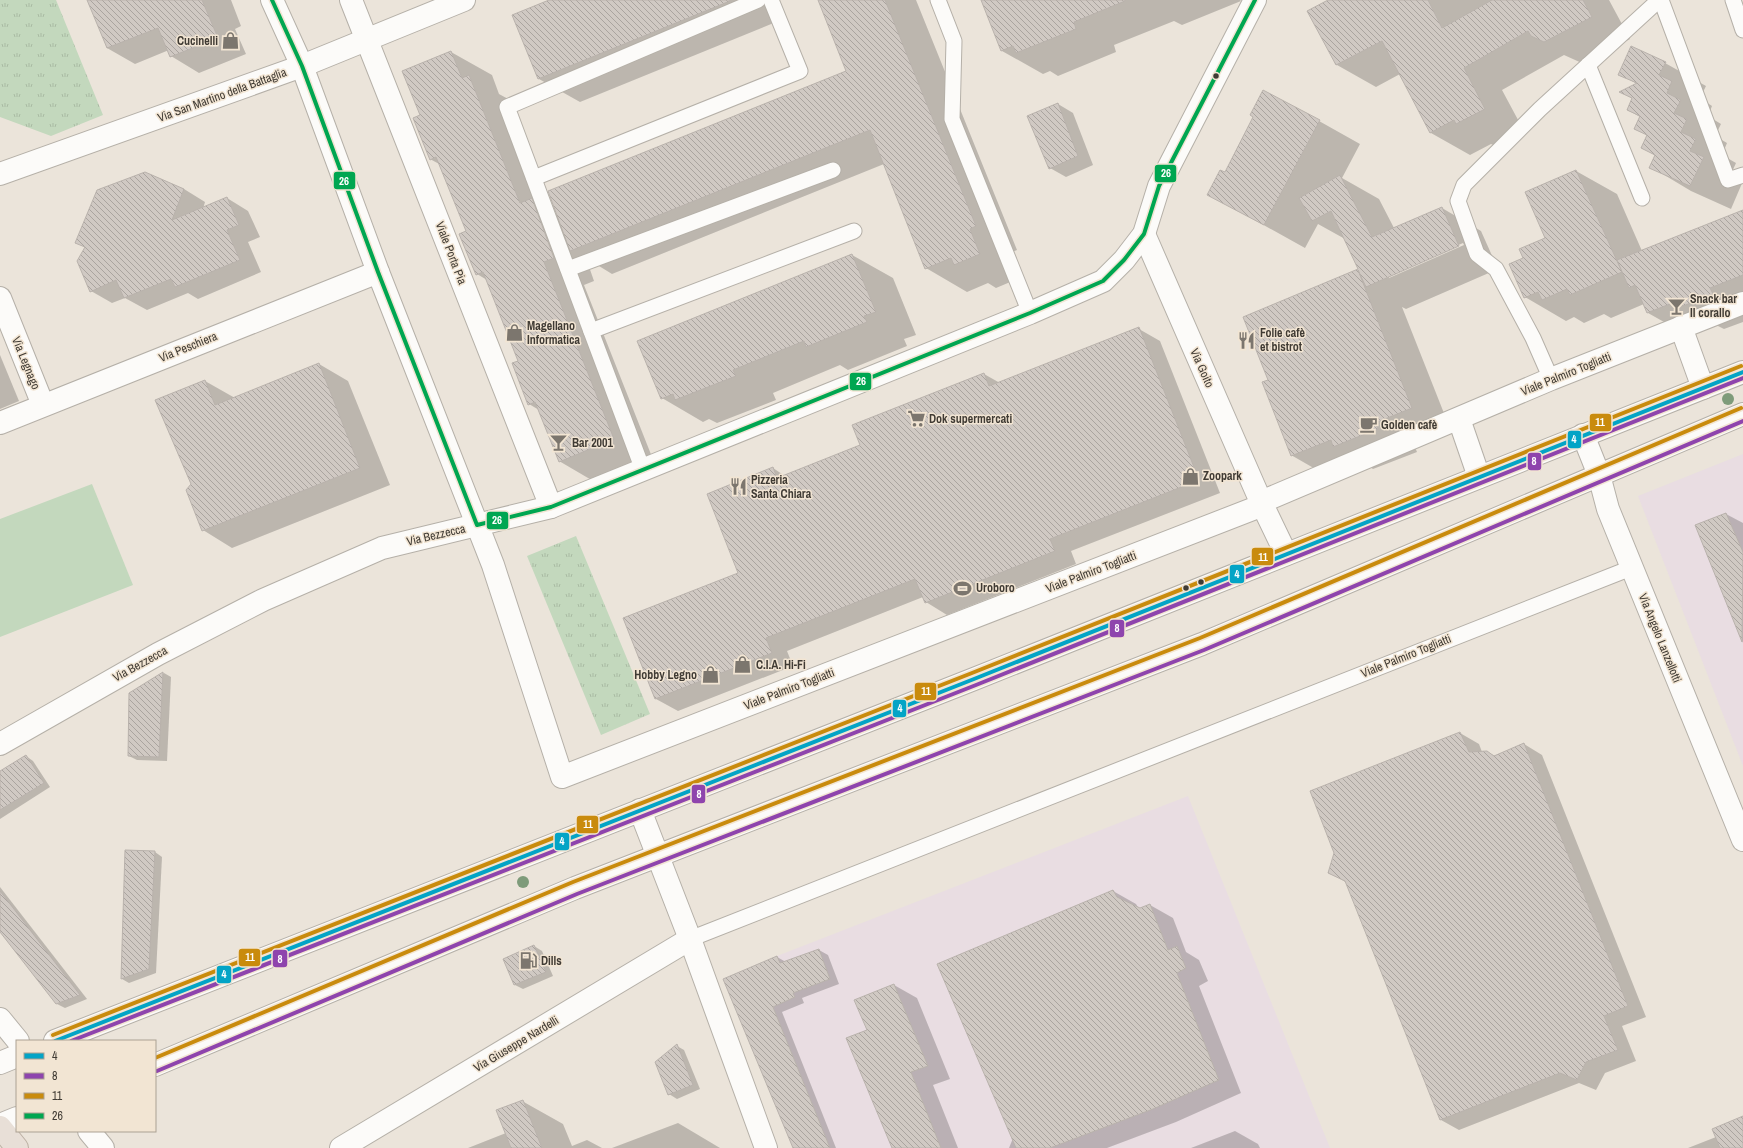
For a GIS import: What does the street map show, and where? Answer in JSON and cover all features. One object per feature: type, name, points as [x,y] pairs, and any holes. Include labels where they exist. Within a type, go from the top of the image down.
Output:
[{"type":"highway","points":[[0,1126],[17,1148]]},
{"type":"street","points":[[272,0],[302,66],[378,272],[477,525]]},
{"type":"street","name":"Viale Porta Pia","points":[[351,0],[550,507]]},
{"type":"street","name":"Via San Martino della Battaglia","points":[[0,174],[302,66],[464,0]]},
{"type":"street","name":"Via Bezzecca","points":[[0,744],[137,665],[263,600],[382,548],[550,507],[1030,313],[1103,282],[1124,260],[1144,234],[1159,186],[1255,0]]},
{"type":"street","name":"Via Goito","points":[[1144,234],[1262,504]]},
{"type":"street","name":"Via Peschiera","points":[[0,423],[378,272]]},
{"type":"street","name":"Via Legnago","points":[[0,298],[43,405]]},
{"type":"street","name":"Viale Palmiro Togliatti","points":[[477,525],[493,565],[562,777],[1262,504],[1551,379],[1743,303]]},
{"type":"street","points":[[1681,327],[1703,388]]},
{"type":"street","points":[[57,1040],[1743,372]]},
{"type":"street","points":[[156,1065],[575,888],[1202,644],[1743,414]]},
{"type":"street","points":[[1459,419],[1479,477]]},
{"type":"street","name":"Via Angelo Lanzellotti","points":[[1583,435],[1599,475],[1608,509],[1631,568],[1743,840]]},
{"type":"street","points":[[1262,504],[1286,554]]},
{"type":"street","points":[[640,810],[690,939],[766,1148]]},
{"type":"street","name":"Via Giuseppe Nardelli","points":[[341,1148],[690,939]]},
{"type":"street","points":[[0,1019],[17,1040]]},
{"type":"street","points":[[0,1063],[16,1056]]},
{"type":"street","points":[[0,1126],[16,1118]]},
{"type":"street","points":[[90,1132],[103,1148]]},
{"type":"lane","points":[[642,470],[507,107],[758,0]]},
{"type":"lane","points":[[534,178],[800,71],[770,0]]},
{"type":"lane","points":[[938,0],[954,41],[952,119],[1030,313]]},
{"type":"lane","points":[[1551,379],[1533,338],[1496,269],[1477,254],[1458,201],[1464,185],[1540,109],[1660,0],[1728,180],[1743,175]]},
{"type":"lane","points":[[1733,0],[1743,30]]},
{"type":"lane","points":[[1588,64],[1642,198]]},
{"type":"lane","points":[[568,269],[833,170]]},
{"type":"lane","points":[[591,331],[854,231]]},
{"type":"lane","name":"Viale Palmiro Togliatti","points":[[690,939],[1631,568]]},
{"type":"shaded area","points":[[1743,454],[1743,766],[1638,496]]},
{"type":"shaded area","points":[[1188,796],[1330,1148],[793,1148],[723,979],[777,956]]},
{"type":"green space","points":[[0,0],[56,0],[103,115],[51,136],[0,117]]},
{"type":"green space","points":[[92,484],[133,585],[0,637],[0,519]]},
{"type":"green space","points":[[576,536],[650,714],[601,735],[527,556]]},
{"type":"building","points":[[87,0],[202,0],[218,38],[170,57],[158,28],[107,48]]},
{"type":"building","points":[[549,0],[730,1],[538,79],[512,15]]},
{"type":"building","points":[[818,0],[885,0],[976,226],[970,229],[980,254],[954,265],[951,258],[925,269],[870,130],[570,251],[548,191],[846,71]]},
{"type":"building","points":[[981,0],[1125,1],[1074,22],[1076,29],[1016,53],[1013,46],[1001,51]]},
{"type":"building","points":[[1328,0],[1428,0],[1442,28],[1492,0],[1583,0],[1592,17],[1544,42],[1531,36],[1528,31],[1464,68],[1485,109],[1456,124],[1454,120],[1430,133],[1382,41],[1336,65],[1307,11]]},
{"type":"building","points":[[1631,46],[1666,62],[1659,75],[1672,81],[1667,93],[1681,100],[1674,113],[1687,119],[1681,132],[1696,139],[1690,151],[1704,157],[1690,186],[1649,168],[1655,155],[1641,148],[1647,135],[1634,129],[1640,116],[1627,110],[1632,98],[1619,92],[1637,83],[1618,75]]},
{"type":"building","points":[[451,51],[462,78],[469,75],[520,203],[532,198],[554,258],[544,262],[614,439],[559,462],[535,402],[528,405],[512,363],[518,361],[483,272],[476,275],[459,234],[466,231],[436,157],[430,160],[413,118],[420,115],[402,71]]},
{"type":"building","points":[[1263,90],[1320,120],[1264,225],[1207,195],[1220,170],[1225,172],[1253,117],[1250,115]]},
{"type":"building","points":[[1058,103],[1078,156],[1049,169],[1027,116]]},
{"type":"building","points":[[1576,170],[1622,272],[1570,295],[1567,289],[1542,300],[1538,292],[1524,298],[1509,264],[1523,258],[1519,249],[1545,238],[1525,192]]},
{"type":"building","points":[[145,172],[184,189],[172,220],[227,197],[239,225],[227,230],[240,260],[175,287],[171,279],[124,298],[116,280],[90,292],[77,261],[85,247],[75,243],[97,190]]},
{"type":"building","points":[[1340,175],[1372,237],[1442,207],[1459,246],[1366,287],[1358,270],[1412,408],[1375,423],[1378,429],[1333,447],[1331,440],[1291,456],[1262,382],[1268,380],[1243,317],[1358,269],[1331,211],[1312,221],[1299,198]]},
{"type":"building","points":[[1743,210],[1743,275],[1710,288],[1713,294],[1683,306],[1680,300],[1647,313],[1635,285],[1629,288],[1617,260]]},
{"type":"building","points":[[852,254],[876,312],[864,316],[867,322],[806,347],[804,341],[733,370],[736,376],[675,400],[673,394],[661,399],[637,341]]},
{"type":"building","points":[[1139,327],[1199,480],[1050,539],[1055,551],[925,603],[915,579],[766,638],[772,653],[655,699],[623,618],[738,573],[707,494],[773,467],[777,478],[860,445],[852,425],[984,373],[989,386]]},
{"type":"building","points":[[319,363],[360,468],[202,531],[186,490],[191,484],[155,400],[205,380],[215,405]]},
{"type":"building","points":[[1726,513],[1743,552],[1742,642],[1695,525]]},
{"type":"building","points":[[163,672],[159,757],[128,756],[129,693]]},
{"type":"building","points":[[1460,732],[1469,752],[1487,751],[1494,756],[1524,743],[1628,1006],[1604,1016],[1618,1050],[1586,1062],[1577,1080],[1560,1073],[1440,1120],[1345,881],[1328,873],[1334,853],[1310,791]]},
{"type":"building","points":[[26,755],[44,783],[0,810],[0,771]]},
{"type":"building","points":[[125,850],[155,851],[149,969],[121,979]]},
{"type":"building","points":[[1113,890],[1117,897],[1140,908],[1150,904],[1168,950],[1177,946],[1186,968],[1177,973],[1219,1080],[1153,1109],[1050,1148],[1016,1148],[937,964]]},
{"type":"building","points":[[0,891],[80,995],[56,1004],[0,932]]},
{"type":"building","points":[[534,945],[546,972],[514,985],[503,959]]},
{"type":"building","points":[[819,949],[830,979],[793,993],[795,997],[773,1007],[830,1148],[793,1148],[723,979],[777,956],[780,963]]},
{"type":"building","points":[[894,984],[928,1066],[911,1072],[941,1148],[892,1148],[846,1038],[867,1030],[854,1000]]},
{"type":"building","points":[[677,1044],[693,1085],[668,1095],[655,1062]]},
{"type":"building","points":[[523,1100],[542,1148],[511,1148],[496,1110]]},
{"type":"building","points":[[1743,1116],[1743,1148],[1720,1148],[1712,1129]]},
{"type":"transit line","name":"26","points":[[272,0],[302,66],[378,272],[477,525],[551,507],[1030,313],[1103,281],[1124,260],[1144,234],[1159,186],[1255,0]]},
{"type":"transit line","name":"11","points":[[53,1035],[972,673],[1741,366]]},
{"type":"transit line","name":"4","points":[[58,1040],[974,679],[1743,372]]},
{"type":"transit line","name":"8","points":[[74,1040],[976,685],[1743,378]]},
{"type":"transit line","name":"11","points":[[156,1058],[573,882],[1200,638],[1741,408]]},
{"type":"transit line","name":"8","points":[[157,1071],[577,894],[1204,650],[1743,421]]},
{"type":"place","name":"Cucinelli","points":[[231,41]]},
{"type":"place","name":"Snack bar Il corallo","points":[[1677,306]]},
{"type":"place","name":"Magellano Informatica","points":[[514,333]]},
{"type":"place","name":"Folie cafè et bistrot","points":[[1247,340]]},
{"type":"place","name":"Dok supermercati","points":[[916,419]]},
{"type":"place","name":"Golden cafè","points":[[1368,425]]},
{"type":"place","name":"Bar 2001","points":[[559,443]]},
{"type":"place","name":"Zoopark","points":[[1190,476]]},
{"type":"place","name":"Pizzeria Santa Chiara","points":[[738,487]]},
{"type":"place","name":"Uroboro","points":[[963,588]]},
{"type":"place","name":"C.I.A. Hi-Fi","points":[[743,665]]},
{"type":"place","name":"Hobby Legno","points":[[710,675]]},
{"type":"place","name":"Dills","points":[[528,961]]}]
